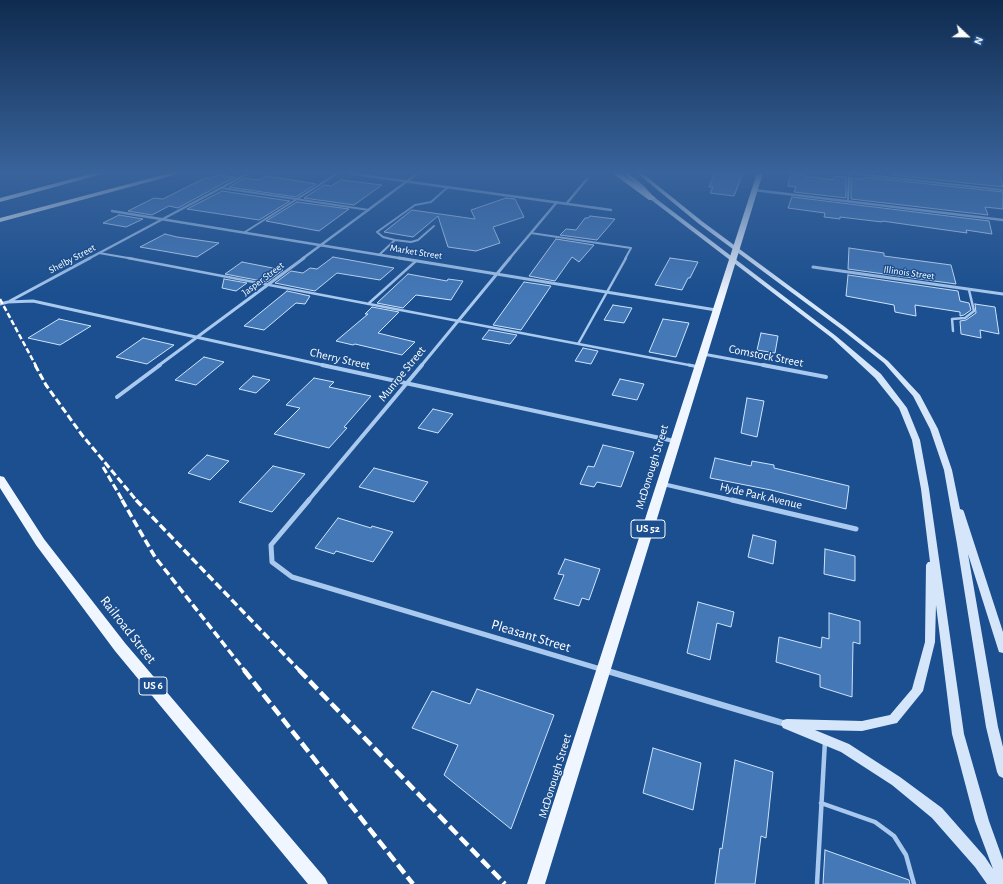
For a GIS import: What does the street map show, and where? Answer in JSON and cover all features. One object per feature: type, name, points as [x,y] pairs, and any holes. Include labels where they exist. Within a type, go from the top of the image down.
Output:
[{"type":"highway","points":[[0,220],[17,214]]},
{"type":"main road","name":"McDonough Street","points":[[536,884],[746,214]]},
{"type":"main road","name":"Railroad Street","points":[[0,479],[40,542],[120,647],[319,884]]},
{"type":"street","name":"Market Street","points":[[133,214],[716,310]]},
{"type":"street","name":"Shelby Street","points":[[8,302],[172,214]]},
{"type":"street","name":"Jasper Street","points":[[117,397],[363,214]]},
{"type":"street","name":"Munroe Street","points":[[272,562],[271,545],[407,384],[547,214]]},
{"type":"street","points":[[673,214],[834,337],[878,376],[903,408],[916,440],[931,536],[958,734],[982,821],[1003,878]]},
{"type":"street","points":[[690,214],[843,328],[886,362],[916,396],[934,429],[1003,649]]},
{"type":"street","points":[[956,214],[1003,220]]},
{"type":"street","name":"Illinois Street","points":[[813,267],[1003,294]]},
{"type":"street","name":"Cherry Street","points":[[0,304],[8,302],[33,301],[407,384],[675,441]]},
{"type":"street","name":"Comstock Street","points":[[702,354],[826,377]]},
{"type":"street","points":[[948,470],[962,544],[992,727],[1003,772]]},
{"type":"street","name":"Hyde Park Avenue","points":[[662,484],[856,529]]},
{"type":"street","points":[[787,724],[862,726],[893,719],[917,691],[930,642],[931,536]]},
{"type":"street","name":"Pleasant Street","points":[[272,562],[292,577],[787,724]]},
{"type":"street","points":[[787,724],[845,748],[896,781],[937,813],[980,862],[995,884]]},
{"type":"lane","points":[[245,232],[273,214]]},
{"type":"lane","points":[[402,214],[377,232],[383,237],[411,242],[418,240],[434,226]]},
{"type":"lane","points":[[531,233],[631,248],[578,344]]},
{"type":"lane","points":[[379,255],[395,240]]},
{"type":"lane","points":[[99,253],[698,367]]},
{"type":"lane","points":[[368,304],[416,261]]},
{"type":"lane","points":[[953,331],[952,319],[965,318],[974,311],[969,290]]},
{"type":"lane","points":[[817,884],[825,740]]},
{"type":"lane","points":[[821,803],[875,822],[894,836],[906,855],[914,884]]},
{"type":"building","points":[[221,214],[268,214],[259,220]]},
{"type":"building","points":[[277,214],[342,214],[319,231],[266,221]]},
{"type":"building","points":[[407,214],[442,214],[475,219],[473,214],[523,214],[524,217],[493,227],[500,243],[476,251],[448,247],[438,216],[413,237],[384,232]]},
{"type":"building","points":[[825,214],[934,214],[989,221],[992,234],[966,230],[967,233],[882,221],[824,217]]},
{"type":"building","points":[[119,215],[143,219],[126,227],[103,223]]},
{"type":"building","points":[[590,216],[615,219],[597,240],[560,235],[566,229],[576,230],[585,218]]},
{"type":"building","points":[[165,234],[219,243],[197,257],[140,247]]},
{"type":"building","points":[[556,239],[594,245],[579,262],[572,257],[555,281],[529,276]]},
{"type":"building","points":[[849,248],[884,253],[884,256],[951,265],[956,284],[848,269]]},
{"type":"building","points":[[333,257],[394,268],[380,280],[337,273],[315,291],[275,283],[291,271],[303,273],[310,268],[317,269]]},
{"type":"building","points":[[670,258],[698,262],[682,290],[655,285]]},
{"type":"building","points":[[242,262],[283,270],[267,282],[225,274]]},
{"type":"building","points":[[408,274],[447,281],[448,279],[463,281],[451,300],[416,295],[403,308],[377,303]]},
{"type":"building","points":[[848,275],[958,291],[960,301],[969,303],[971,310],[960,316],[960,312],[915,305],[916,316],[895,312],[894,305],[846,296]]},
{"type":"building","points":[[224,279],[247,283],[236,291],[222,288]]},
{"type":"building","points":[[524,282],[551,286],[521,330],[493,325]]},
{"type":"building","points":[[287,291],[310,296],[305,304],[296,303],[264,330],[244,326]]},
{"type":"building","points":[[975,304],[995,307],[999,334],[980,330],[981,338],[961,334],[960,321],[966,320],[976,313]]},
{"type":"building","points":[[613,305],[632,308],[624,323],[604,320]]},
{"type":"building","points":[[372,307],[399,312],[378,333],[415,342],[402,355],[336,341],[368,314],[365,314]]},
{"type":"building","points":[[59,319],[91,326],[60,345],[28,338]]},
{"type":"building","points":[[663,319],[689,323],[676,357],[649,352]]},
{"type":"building","points":[[489,330],[517,335],[510,344],[482,339]]},
{"type":"building","points":[[761,333],[778,336],[775,353],[757,350]]},
{"type":"building","points":[[143,338],[174,345],[147,364],[116,357]]},
{"type":"building","points":[[583,348],[598,351],[591,364],[575,361]]},
{"type":"building","points":[[204,357],[224,362],[196,385],[175,380]]},
{"type":"building","points":[[253,376],[270,380],[256,393],[239,389]]},
{"type":"building","points":[[314,378],[334,382],[329,387],[371,396],[344,427],[347,428],[329,448],[274,434],[300,408],[286,405]]},
{"type":"building","points":[[620,379],[644,384],[637,400],[612,395]]},
{"type":"building","points":[[747,398],[764,401],[757,437],[741,433]]},
{"type":"building","points":[[433,409],[453,414],[438,433],[418,428]]},
{"type":"building","points":[[603,445],[634,452],[621,487],[597,482],[594,487],[580,484],[588,466],[594,467]]},
{"type":"building","points":[[207,455],[229,461],[210,480],[188,473]]},
{"type":"building","points":[[715,458],[751,466],[752,461],[774,465],[774,468],[849,486],[846,509],[771,490],[710,478]]},
{"type":"building","points":[[273,466],[305,474],[272,512],[239,502]]},
{"type":"building","points":[[374,468],[428,482],[414,502],[359,487]]},
{"type":"building","points":[[338,518],[371,528],[372,526],[393,532],[373,562],[336,551],[334,554],[315,548]]},
{"type":"building","points":[[753,535],[776,541],[773,564],[748,557]]},
{"type":"building","points":[[825,549],[855,556],[855,581],[824,574]]},
{"type":"building","points":[[565,559],[600,569],[589,600],[582,598],[579,606],[554,599],[564,575],[558,574]]},
{"type":"building","points":[[698,602],[734,612],[731,627],[717,623],[710,660],[687,653]]},
{"type":"building","points":[[829,613],[860,621],[860,644],[853,642],[852,697],[820,687],[820,675],[776,662],[779,637],[821,648],[822,637],[829,639]]},
{"type":"building","points":[[477,689],[554,715],[511,829],[444,775],[458,745],[412,728],[432,691],[470,704]]},
{"type":"building","points":[[653,748],[701,763],[693,810],[643,793]]},
{"type":"building","points":[[735,760],[773,772],[766,838],[761,836],[755,884],[715,884],[720,848],[722,849]]},
{"type":"building","points":[[825,850],[909,880],[910,884],[823,884]]},
{"type":"railway","points":[[0,299],[36,366]]},
{"type":"railway","points":[[35,365],[46,385],[82,435],[137,501]]},
{"type":"railway","points":[[103,467],[123,501]]},
{"type":"railway","points":[[122,500],[155,557],[245,671]]},
{"type":"railway","points":[[136,500],[300,671]]},
{"type":"railway","points":[[244,670],[413,884]]},
{"type":"railway","points":[[299,670],[505,884]]}]
